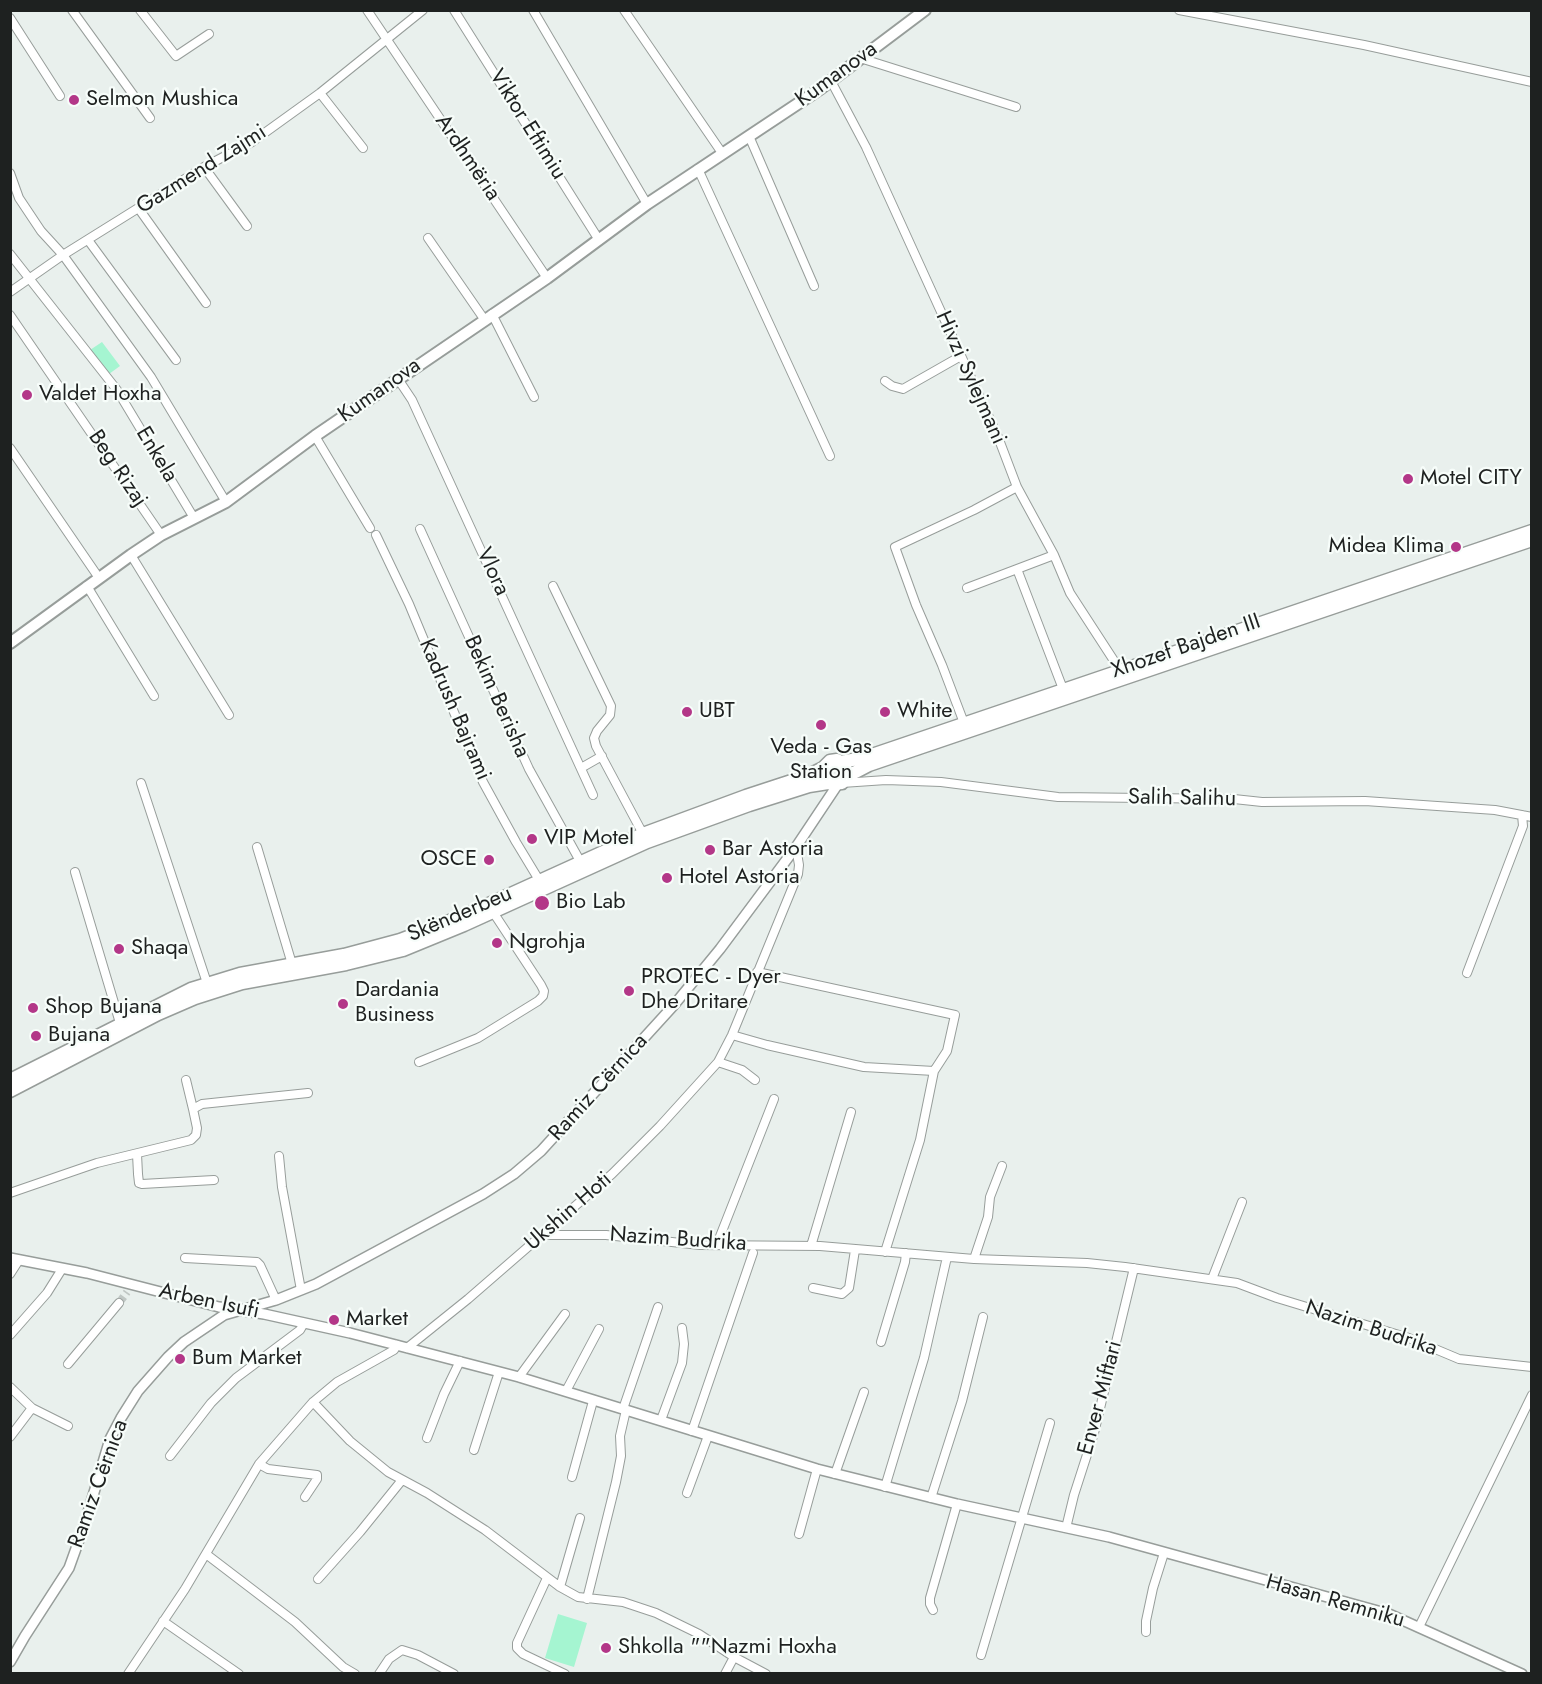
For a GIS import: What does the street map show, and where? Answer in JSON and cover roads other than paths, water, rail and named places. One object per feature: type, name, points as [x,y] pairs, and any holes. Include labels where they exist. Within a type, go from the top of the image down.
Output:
[{"type":"main road","name":"Kumanova","points":[[10,643],[161,535],[226,502],[315,435],[547,278],[698,169],[831,81],[924,11]]},
{"type":"main road","name":"Xhozef Bajden III","points":[[1532,531],[863,758],[841,762],[830,761],[829,781],[869,765],[1532,540]]},
{"type":"main road","points":[[829,781],[846,768],[841,762]]},
{"type":"main road","name":"Skënderbeu","points":[[10,1080],[120,1023],[207,983],[240,974],[344,955],[400,940],[460,917],[643,834],[807,776],[829,781]]},
{"type":"main road","name":"Skënderbeu","points":[[10,1091],[158,1014],[195,998],[242,983],[346,964],[403,950],[647,842],[749,805],[829,781]]},
{"type":"street","points":[[72,10],[150,118]]},
{"type":"street","points":[[140,10],[176,56],[209,34]]},
{"type":"street","points":[[367,10],[387,39]]},
{"type":"street","name":"Gazmend Zajmi","points":[[10,292],[63,255],[204,167],[252,142],[320,93],[423,10]]},
{"type":"street","name":"Viktor Eftimiu","points":[[454,10],[599,240]]},
{"type":"street","points":[[533,10],[647,204]]},
{"type":"street","points":[[624,10],[722,153]]},
{"type":"street","points":[[1179,10],[1364,45],[1532,82]]},
{"type":"street","points":[[10,18],[60,96]]},
{"type":"street","name":"Ardhmëria","points":[[387,39],[547,278]]},
{"type":"street","points":[[860,58],[1016,107]]},
{"type":"street","name":"Hivzi Sylejmani","points":[[831,81],[866,147],[998,437],[1017,487],[1054,555],[1070,593],[1120,670]]},
{"type":"street","points":[[320,93],[363,148]]},
{"type":"street","points":[[748,136],[814,286]]},
{"type":"street","points":[[204,167],[247,226]]},
{"type":"street","points":[[698,169],[830,456]]},
{"type":"street","points":[[10,173],[19,198],[41,231],[63,255],[151,377],[226,502]]},
{"type":"street","points":[[139,209],[206,303]]},
{"type":"street","points":[[428,238],[488,317],[534,397]]},
{"type":"street","points":[[88,240],[176,360]]},
{"type":"street","name":"Enkela","points":[[10,254],[117,390],[194,518]]},
{"type":"street","name":"Beg Rizaj","points":[[10,315],[161,535]]},
{"type":"street","points":[[885,381],[903,389],[961,357]]},
{"type":"street","name":"Vlora","points":[[398,379],[421,421],[593,795]]},
{"type":"street","name":"Kadrush Bajrami","points":[[315,435],[373,532],[409,604],[483,782],[539,880]]},
{"type":"street","points":[[10,448],[99,578]]},
{"type":"street","points":[[964,723],[895,547],[1017,487]]},
{"type":"street","name":"Bekim Berisha","points":[[420,529],[529,769],[580,861]]},
{"type":"street","points":[[131,555],[229,716]]},
{"type":"street","points":[[967,588],[1054,555]]},
{"type":"street","points":[[1017,569],[1063,689]]},
{"type":"street","points":[[553,585],[611,706],[610,715],[594,738],[643,834]]},
{"type":"street","points":[[87,586],[154,696]]},
{"type":"street","points":[[581,768],[602,756]]},
{"type":"street","name":"Salih Salihu","points":[[829,781],[885,780],[941,783],[1058,797],[1234,799],[1262,802],[1365,801],[1495,810],[1532,817]]},
{"type":"street","points":[[825,803],[829,781]]},
{"type":"street","name":"Ramiz Cërnica","points":[[10,1662],[69,1568],[110,1439],[138,1391],[184,1342],[224,1315],[276,1300],[316,1284],[483,1194],[541,1151],[674,1005],[741,921],[796,847],[825,803],[829,781]]},
{"type":"street","points":[[141,783],[207,983]]},
{"type":"street","points":[[1467,973],[1523,826],[1522,815]]},
{"type":"street","points":[[257,847],[292,964]]},
{"type":"street","name":"Ukshin Hoti","points":[[407,1348],[545,1235],[612,1174],[667,1119],[718,1062],[732,1035],[798,874],[796,847]]},
{"type":"street","points":[[75,872],[120,1023]]},
{"type":"street","name":"Skënderbeu","points":[[419,1062],[478,1038],[543,996],[544,991],[541,985],[493,912]]},
{"type":"street","points":[[757,972],[954,1014],[956,1017],[947,1051],[934,1071],[920,1140],[885,1252]]},
{"type":"street","points":[[732,1035],[767,1046],[864,1067],[934,1071]]},
{"type":"street","points":[[718,1062],[742,1070],[755,1080]]},
{"type":"street","points":[[10,1193],[97,1163],[191,1140],[196,1136],[197,1128],[186,1080]]},
{"type":"street","points":[[193,1109],[202,1104],[308,1093]]},
{"type":"street","points":[[717,1244],[774,1099]]},
{"type":"street","points":[[811,1246],[851,1112]]},
{"type":"street","points":[[138,1154],[138,1174],[142,1184],[214,1180]]},
{"type":"street","points":[[279,1156],[282,1187],[301,1290]]},
{"type":"street","points":[[974,1259],[988,1217],[990,1197],[1002,1166]]},
{"type":"street","points":[[1212,1279],[1242,1202]]},
{"type":"street","name":"Nazim Budrika","points":[[545,1235],[606,1235],[670,1242],[811,1246],[974,1259],[1087,1263],[1134,1268],[1237,1283],[1409,1338],[1459,1359],[1532,1367]]},
{"type":"street","points":[[813,1288],[842,1294],[849,1288],[855,1250]]},
{"type":"street","points":[[693,1431],[753,1253]]},
{"type":"street","points":[[881,1342],[906,1253]]},
{"type":"street","points":[[885,1487],[924,1358],[947,1257]]},
{"type":"street","points":[[185,1258],[257,1262],[276,1300]]},
{"type":"street","points":[[10,1274],[15,1259]]},
{"type":"street","name":"Arben Isufi","points":[[15,1259],[87,1273],[128,1288],[304,1323],[407,1348]]},
{"type":"street","name":"Enver Miftari","points":[[1066,1528],[1094,1433],[1134,1268]]},
{"type":"street","points":[[10,1335],[47,1293],[62,1269]]},
{"type":"street","points":[[68,1364],[119,1303]]},
{"type":"street","points":[[587,1599],[616,1482],[625,1410],[658,1307]]},
{"type":"street","points":[[519,1377],[565,1314]]},
{"type":"street","points":[[931,1498],[962,1401],[983,1317]]},
{"type":"street","points":[[170,1456],[211,1403],[236,1378],[300,1330],[304,1323]]},
{"type":"street","points":[[661,1420],[682,1363],[684,1344],[682,1328]]},
{"type":"street","points":[[566,1391],[599,1329]]},
{"type":"street","points":[[128,1674],[206,1554],[259,1464],[313,1402],[337,1382],[394,1350],[397,1345]]},
{"type":"street","name":"Hasan Remniku","points":[[407,1348],[519,1377],[817,1469],[931,1498],[1109,1537],[1389,1614],[1500,1669],[1522,1674]]},
{"type":"street","points":[[428,1438],[460,1361]]},
{"type":"street","points":[[474,1450],[499,1372]]},
{"type":"street","points":[[10,1387],[32,1408],[68,1426]]},
{"type":"street","points":[[836,1474],[864,1392]]},
{"type":"street","points":[[1419,1627],[1532,1395]]},
{"type":"street","points":[[572,1477],[593,1401]]},
{"type":"street","points":[[313,1402],[350,1441],[402,1480],[485,1530],[560,1587],[578,1597],[623,1602],[656,1613],[699,1634],[734,1657],[766,1674]]},
{"type":"street","points":[[10,1437],[32,1408]]},
{"type":"street","points":[[981,1655],[1050,1423]]},
{"type":"street","points":[[687,1493],[708,1436]]},
{"type":"street","points":[[259,1464],[268,1468],[317,1475],[317,1479],[305,1497]]},
{"type":"street","points":[[799,1534],[817,1469]]},
{"type":"street","points":[[318,1579],[402,1480]]},
{"type":"street","points":[[933,1610],[930,1598],[957,1504]]},
{"type":"street","points":[[560,1587],[580,1518]]},
{"type":"street","points":[[1146,1632],[1152,1588],[1164,1553]]},
{"type":"street","points":[[206,1554],[295,1622],[343,1666],[355,1674]]},
{"type":"street","points":[[547,1578],[517,1643],[517,1648],[523,1654],[565,1674]]},
{"type":"street","points":[[163,1621],[239,1674]]},
{"type":"street","points":[[379,1674],[389,1659],[402,1650],[418,1655],[454,1674]]},
{"type":"street","points":[[724,1674],[734,1657]]},
{"type":"tunnel","points":[[119,1303],[127,1292]]},
{"type":"place","name":"Selmon Mushica","points":[[74,100]]},
{"type":"place","name":"Valdet Hoxha","points":[[27,395]]},
{"type":"place","name":"Motel CITY","points":[[1408,479]]},
{"type":"place","name":"Midea Klima","points":[[1456,547]]},
{"type":"place","name":"UBT","points":[[687,712]]},
{"type":"place","name":"White","points":[[885,712]]},
{"type":"place","name":"Veda - Gas Station","points":[[821,725]]},
{"type":"place","name":"VIP Motel","points":[[532,839]]},
{"type":"place","name":"Bar Astoria","points":[[710,850]]},
{"type":"place","name":"OSCE","points":[[489,860]]},
{"type":"place","name":"Hotel Astoria","points":[[667,878]]},
{"type":"place","name":"Bio Lab","points":[[542,903]]},
{"type":"place","name":"Ngrohja","points":[[497,943]]},
{"type":"place","name":"Shaqa","points":[[119,949]]},
{"type":"place","name":"PROTEC - Dyer Dhe Dritare","points":[[629,991]]},
{"type":"place","name":"Dardania Business","points":[[343,1004]]},
{"type":"place","name":"Shop Bujana","points":[[33,1008]]},
{"type":"place","name":"Bujana","points":[[36,1036]]},
{"type":"place","name":"Market","points":[[334,1320]]},
{"type":"place","name":"Bum Market","points":[[180,1359]]},
{"type":"place","name":"Shkolla \"\"Nazmi Hoxha","points":[[606,1648]]}]
